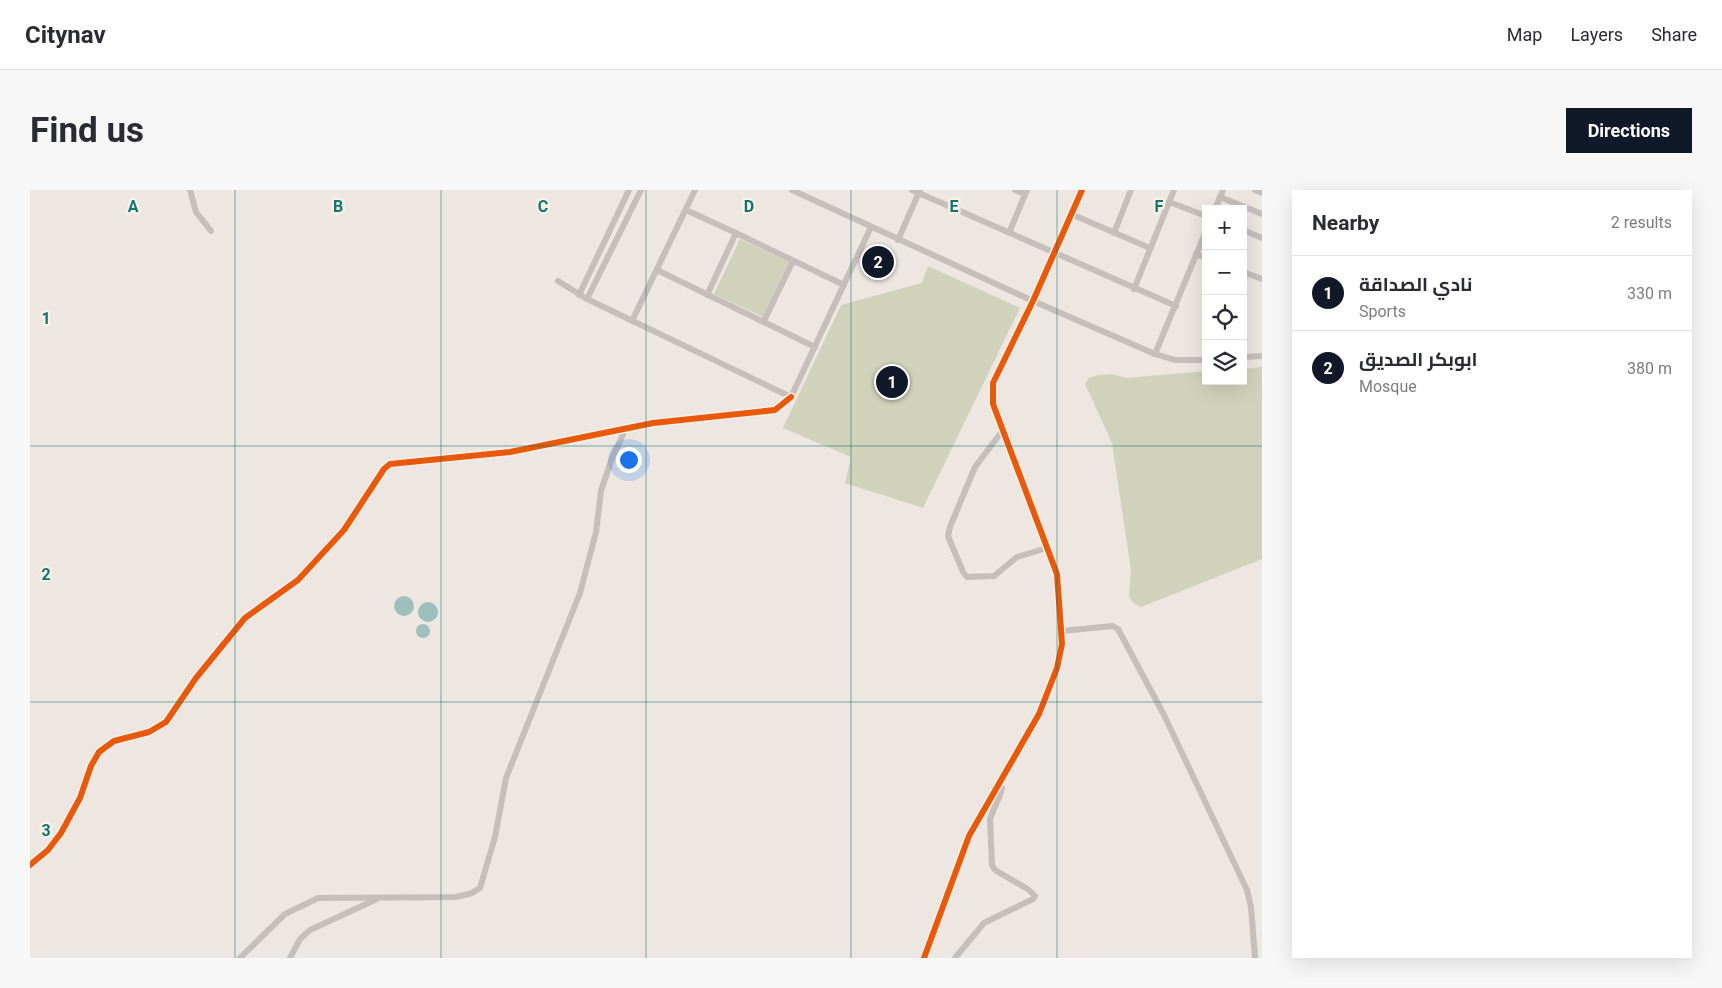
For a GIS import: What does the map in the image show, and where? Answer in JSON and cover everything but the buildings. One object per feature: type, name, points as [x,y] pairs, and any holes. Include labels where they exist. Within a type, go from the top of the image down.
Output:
[{"type":"street","points":[[190,190],[196,212],[211,231]]},
{"type":"street","points":[[579,295],[629,190]]},
{"type":"street","points":[[587,299],[641,190]]},
{"type":"street","points":[[632,321],[695,190]]},
{"type":"street","points":[[792,190],[1033,301],[1155,354],[1175,360],[1202,360]]},
{"type":"street","points":[[1009,233],[1026,192],[1015,190]]},
{"type":"street","points":[[924,958],[969,836],[1028,734],[1049,692],[1057,668],[1062,630],[1057,574],[993,404],[993,383],[1033,301],[1082,190]]},
{"type":"street","points":[[1114,233],[1132,190]]},
{"type":"street","points":[[1134,289],[1174,190]]},
{"type":"street","points":[[1217,205],[1223,190]]},
{"type":"street","points":[[1255,190],[1262,193]]},
{"type":"street","points":[[898,240],[917,191],[1134,289],[1176,306]]},
{"type":"street","points":[[1220,197],[1262,214]]},
{"type":"street","points":[[1169,202],[1202,214]]},
{"type":"street","points":[[686,210],[844,285]]},
{"type":"street","points":[[1071,214],[1150,248]]},
{"type":"street","points":[[30,865],[48,850],[65,826],[80,798],[91,766],[99,752],[114,742],[149,732],[166,722],[196,678],[245,618],[298,580],[344,530],[387,466],[397,462],[510,452],[653,423],[775,410],[791,397],[871,227]]},
{"type":"street","points":[[1247,232],[1262,238]]},
{"type":"street","points":[[707,295],[736,233]]},
{"type":"street","points":[[1155,354],[1202,240]]},
{"type":"street","points":[[1196,254],[1202,256]]},
{"type":"street","points":[[764,321],[793,261]]},
{"type":"street","points":[[657,270],[815,346]]},
{"type":"street","points":[[1247,273],[1262,279]]},
{"type":"street","points":[[558,281],[587,299],[791,397]]},
{"type":"street","points":[[1247,357],[1262,356]]},
{"type":"street","points":[[240,958],[285,914],[307,902],[332,896],[378,898],[456,897],[472,893],[482,885],[495,837],[506,778],[580,593],[596,532],[601,491],[612,458],[626,428]]},
{"type":"street","points":[[1003,430],[975,467],[948,536],[963,572],[967,577],[994,576],[1017,557],[1048,548]]},
{"type":"street","points":[[1062,630],[1113,626],[1118,629],[1164,715],[1247,890],[1251,907],[1255,958]]},
{"type":"street","points":[[955,958],[978,927],[1033,899],[1035,896],[1029,890],[995,870],[992,865],[989,824],[1002,788],[998,784]]},
{"type":"street","points":[[290,958],[300,939],[310,930],[378,898]]},
{"type":"green space","points":[[740,239],[789,262],[763,317],[714,294]]},
{"type":"green space","points":[[928,266],[1020,308],[923,508],[845,483],[851,457],[783,428],[841,305],[922,283]]},
{"type":"green space","points":[[1262,367],[1262,559],[1141,607],[1133,603],[1129,596],[1131,570],[1112,443],[1085,384],[1089,378],[1098,375],[1112,374],[1127,378],[1202,371],[1202,385],[1247,385],[1247,369]]},
{"type":"water","points":[[400,596],[408,596],[414,602],[414,610],[408,616],[400,616],[394,610],[394,602]]},
{"type":"water","points":[[424,602],[432,602],[438,608],[438,616],[432,622],[424,622],[418,616],[418,608]]},
{"type":"water","points":[[420,624],[426,624],[430,631],[426,638],[420,638],[416,634],[416,628]]},
{"type":"cycle path","points":[[924,958],[969,836],[1039,714],[1057,668],[1062,644],[1057,574],[993,404],[993,383],[1033,301],[1082,190]]},
{"type":"cycle path","points":[[30,865],[48,850],[61,833],[80,798],[91,766],[99,752],[114,741],[149,732],[166,722],[196,678],[245,618],[298,580],[344,530],[384,469],[390,464],[510,452],[653,423],[775,410],[791,397]]},
{"type":"place","name":"ابوبكر الصديق","points":[[878,262]]},
{"type":"place","name":"نادي الصداقة","points":[[892,382]]}]
